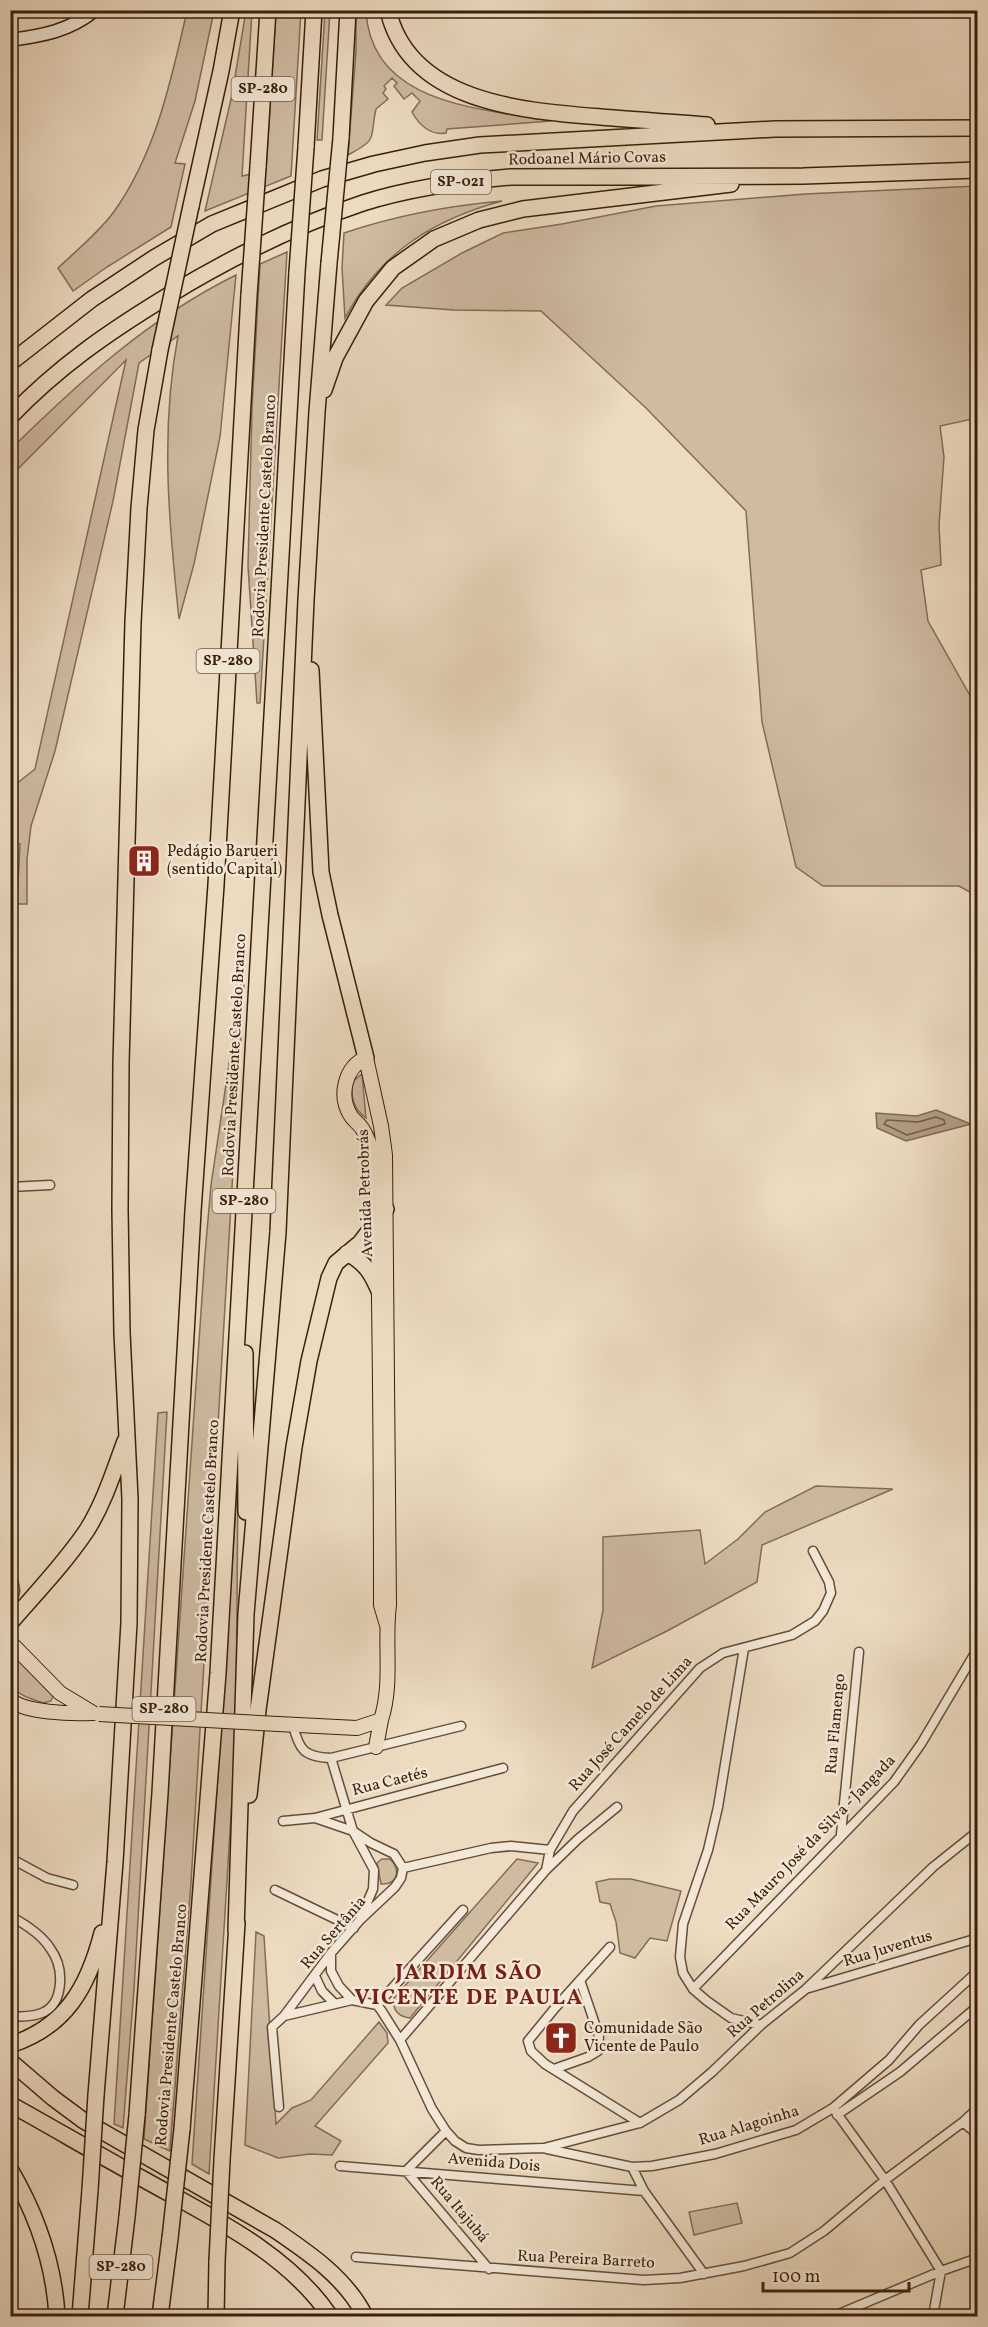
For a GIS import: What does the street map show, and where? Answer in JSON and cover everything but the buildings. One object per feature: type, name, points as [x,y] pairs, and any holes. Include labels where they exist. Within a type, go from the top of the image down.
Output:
[{"type":"highway","points":[[80,2316],[115,1862],[129,1623],[130,1510],[122,1333],[120,1209],[121,1063],[133,622],[139,508],[146,430],[160,350],[221,71],[232,10]]},
{"type":"highway","name":"Rodovia Presidente Castelo Branco","points":[[115,2316],[137,2115],[160,1781],[268,10]]},
{"type":"highway","name":"Rodovia Presidente Castelo Branco","points":[[160,2316],[182,2129],[218,1673],[297,273],[314,10]]},
{"type":"highway","points":[[246,1614],[278,1232],[306,600],[317,412],[341,138],[348,10]]},
{"type":"highway","points":[[388,10],[395,34],[402,47],[422,69],[450,86],[508,106],[547,113],[775,129]]},
{"type":"highway","name":"Rodoanel Mário Covas","points":[[10,363],[92,299],[154,258],[212,224],[322,179],[374,164],[425,153],[480,145],[775,129],[978,128]]},
{"type":"highway","name":"Rodoanel Mário Covas","points":[[10,417],[69,362],[108,332],[200,276],[281,235],[363,203],[414,190],[465,181],[511,177],[803,176],[978,170]]},
{"type":"highway","points":[[317,412],[335,358],[366,302],[393,268],[434,239],[479,220],[523,209],[803,176]]},
{"type":"highway","points":[[306,600],[321,872],[366,1058]]},
{"type":"highway","points":[[216,2316],[222,2160],[236,1931],[246,1614],[245,1194]]},
{"type":"highway","points":[[236,1931],[258,1710],[294,1447],[309,1360],[329,1278],[336,1263],[360,1243],[382,1215]]},
{"type":"highway","points":[[347,1253],[365,1264],[380,1293]]},
{"type":"highway","points":[[10,1623],[68,1556],[87,1529],[102,1502],[128,1436]]},
{"type":"highway","points":[[10,2045],[40,2034],[53,2024],[69,2008],[84,1984],[97,1951],[115,1862]]},
{"type":"highway","points":[[10,2061],[84,2121],[305,2250],[345,2287],[365,2316]]},
{"type":"highway","points":[[10,2104],[245,2238],[311,2290],[330,2316]]},
{"type":"highway","points":[[10,2169],[29,2204],[41,2234],[53,2281],[57,2316]]},
{"type":"main road","points":[[10,40],[56,32],[74,24],[95,10]]},
{"type":"main road","name":"Avenida Petrobrás","points":[[376,1747],[387,1699],[389,1605],[382,1215],[376,1163],[363,1129],[350,1115],[344,1088],[353,1066],[366,1058],[385,1155],[382,1215],[380,1293],[381,1605],[387,1625]]},
{"type":"main road","points":[[10,1642],[60,1693],[96,1713]]},
{"type":"main road","points":[[53,1712],[60,1693]]},
{"type":"main road","points":[[12,1703],[53,1712],[278,1725],[357,1728],[381,1720]]},
{"type":"main road","points":[[357,1728],[376,1747]]},
{"type":"street","points":[[10,1187],[50,1185]]},
{"type":"street","name":"Rua José Camelo de Lima","points":[[546,1870],[550,1850],[573,1812],[700,1668],[723,1653],[792,1635],[815,1621],[823,1611],[831,1593],[829,1582],[813,1551]]},
{"type":"street","points":[[10,1561],[15,1591],[10,1612]]},
{"type":"street","points":[[744,1648],[718,1807],[708,1850],[683,1924],[680,1942],[683,1973],[693,1989],[731,2018],[761,2025]]},
{"type":"street","name":"Rua Mauro José da Silva - Jangada","points":[[693,1989],[894,1782],[950,1697],[978,1648]]},
{"type":"street","name":"Rua Flamengo","points":[[842,1834],[859,1652]]},
{"type":"street","points":[[293,1725],[297,1741],[304,1752],[316,1758],[331,1758],[461,1726]]},
{"type":"street","points":[[331,1758],[353,1831],[371,1862],[375,1880],[374,1889],[360,1920]]},
{"type":"street","name":"Rua Caetés","points":[[283,1821],[315,1818],[503,1768]]},
{"type":"street","points":[[400,2040],[546,1870],[584,1833],[617,1807]]},
{"type":"street","points":[[315,1818],[353,1831],[394,1854],[403,1868],[472,1851],[511,1846],[550,1850]]},
{"type":"street","name":"Rua Petrolina","points":[[544,2148],[640,2123],[679,2100],[761,2025],[806,1989],[933,1867],[978,1831]]},
{"type":"street","points":[[10,1858],[47,1878],[73,1885]]},
{"type":"street","name":"Rua Sertânia","points":[[284,2016],[331,1953],[360,1920],[395,1887],[401,1878],[403,1868]]},
{"type":"street","points":[[275,1890],[354,1929]]},
{"type":"street","points":[[377,2005],[463,1910]]},
{"type":"street","points":[[10,1916],[35,1932],[49,1946],[61,1973],[59,1994],[53,2007],[28,2017],[10,2016]]},
{"type":"street","name":"Rua Juventus","points":[[806,1989],[978,1938]]},
{"type":"street","points":[[610,1947],[528,2041],[531,2051],[554,2069],[640,2123]]},
{"type":"street","points":[[331,1953],[331,1971],[334,1979],[352,2000]]},
{"type":"street","name":"Rua Alagoinha","points":[[544,2148],[632,2167],[683,2161],[796,2130],[835,2111],[889,2060],[919,2025],[978,1971]]},
{"type":"street","points":[[315,1976],[322,1991],[334,2003]]},
{"type":"street","points":[[554,2069],[598,2051],[599,2036],[580,1980]]},
{"type":"street","points":[[279,2107],[272,2026],[284,2016],[352,2000],[377,2005],[400,2040],[420,2085],[446,2132],[466,2148],[499,2151],[544,2148]]},
{"type":"street","points":[[933,2316],[941,2271],[885,2180],[835,2111],[900,2072],[978,2006]]},
{"type":"street","points":[[889,2060],[900,2072]]},
{"type":"street","name":"Rua Pereira Barreto","points":[[356,2257],[644,2280],[680,2278],[767,2261],[790,2253],[824,2231],[978,2108]]},
{"type":"street","points":[[963,2122],[978,2134]]},
{"type":"street","points":[[406,2171],[446,2132]]},
{"type":"street","name":"Avenida Dois","points":[[340,2166],[644,2191]]},
{"type":"street","points":[[632,2167],[644,2191],[704,2274]]},
{"type":"street","name":"Rua Itajubá","points":[[406,2171],[489,2269]]},
{"type":"street","points":[[834,2316],[978,2258]]},
{"type":"shaded area","points":[[187,11],[214,11],[195,101],[175,163],[185,164],[171,227],[73,291],[58,268],[107,220],[128,190],[160,116]]},
{"type":"shaded area","points":[[246,11],[252,11],[242,176],[266,171],[276,11],[301,11],[291,176],[205,211],[232,95]]},
{"type":"shaded area","points":[[325,11],[330,11],[322,140],[317,140]]},
{"type":"shaded area","points":[[356,11],[366,11],[372,42],[387,66],[408,84],[434,96],[463,105],[551,121],[447,129],[446,133],[435,133],[422,125],[412,112],[420,101],[412,93],[404,99],[394,86],[397,83],[392,78],[384,86],[386,89],[383,93],[388,99],[376,109],[369,141],[348,155],[356,51]]},
{"type":"shaded area","points":[[977,186],[977,418],[940,426],[944,457],[939,525],[941,565],[921,570],[928,621],[977,708],[977,896],[959,886],[823,886],[796,867],[762,722],[746,511],[646,408],[541,311],[454,310],[386,305],[402,288],[462,253],[503,233],[656,206],[805,194]]},
{"type":"shaded area","points":[[502,201],[453,218],[410,242],[374,275],[345,318],[342,268],[344,233],[422,212]]},
{"type":"shaded area","points":[[287,252],[260,703],[257,703],[248,566],[252,408],[260,264]]},
{"type":"shaded area","points":[[236,275],[220,437],[194,564],[179,619],[168,478],[169,407],[178,336],[139,363],[113,501],[55,751],[31,826],[27,859],[27,904],[17,904],[20,844],[11,843],[11,788],[35,769],[126,360],[11,476],[11,449],[116,353],[174,311]]},
{"type":"shaded area","points":[[246,950],[191,1883],[170,2151],[144,2139],[205,1254],[211,1185]]},
{"type":"shaded area","points":[[362,1074],[366,1118],[356,1107],[352,1093],[352,1082]]},
{"type":"shaded area","points":[[167,1412],[134,1989],[123,2128],[114,2124],[158,1413]]},
{"type":"shaded area","points":[[238,1475],[236,1733],[209,2174],[192,2164]]},
{"type":"shaded area","points":[[816,1486],[893,1489],[762,1545],[757,1582],[667,1631],[592,1668],[603,1610],[603,1537],[700,1530],[705,1564],[738,1539],[765,1512]]},
{"type":"shaded area","points":[[10,1652],[53,1696],[51,1701],[44,1703],[17,1692],[11,1681]]},
{"type":"shaded area","points":[[382,1859],[390,1859],[396,1868],[396,1876],[387,1884],[381,1884],[377,1863]]},
{"type":"shaded area","points":[[517,1859],[538,1863],[410,2018],[399,2014],[394,2006],[394,1998]]},
{"type":"shaded area","points":[[631,1879],[681,1891],[667,1941],[650,1938],[635,1958],[620,1953],[616,1922],[610,1904],[600,1902],[596,1882]]},
{"type":"shaded area","points":[[256,1932],[264,1936],[276,2124],[292,2108],[311,2100],[379,2022],[387,2033],[388,2043],[315,2126],[341,2141],[332,2155],[310,2154],[278,2158],[245,2145]]},
{"type":"shaded area","points":[[737,2203],[742,2223],[694,2235],[689,2212]]},
{"type":"water","points":[[936,1110],[971,1124],[906,1141],[877,1128],[876,1113],[917,1116]]},
{"type":"place","name":"Pedágio Barueri (sentido Capital)","points":[[144,861]]},
{"type":"place","name":"Comunidade São Vicente de Paulo","points":[[561,2038]]},
{"type":"district","name":"JARDIM SÃO VICENTE DE PAULA","points":[[469,1986]]}]
